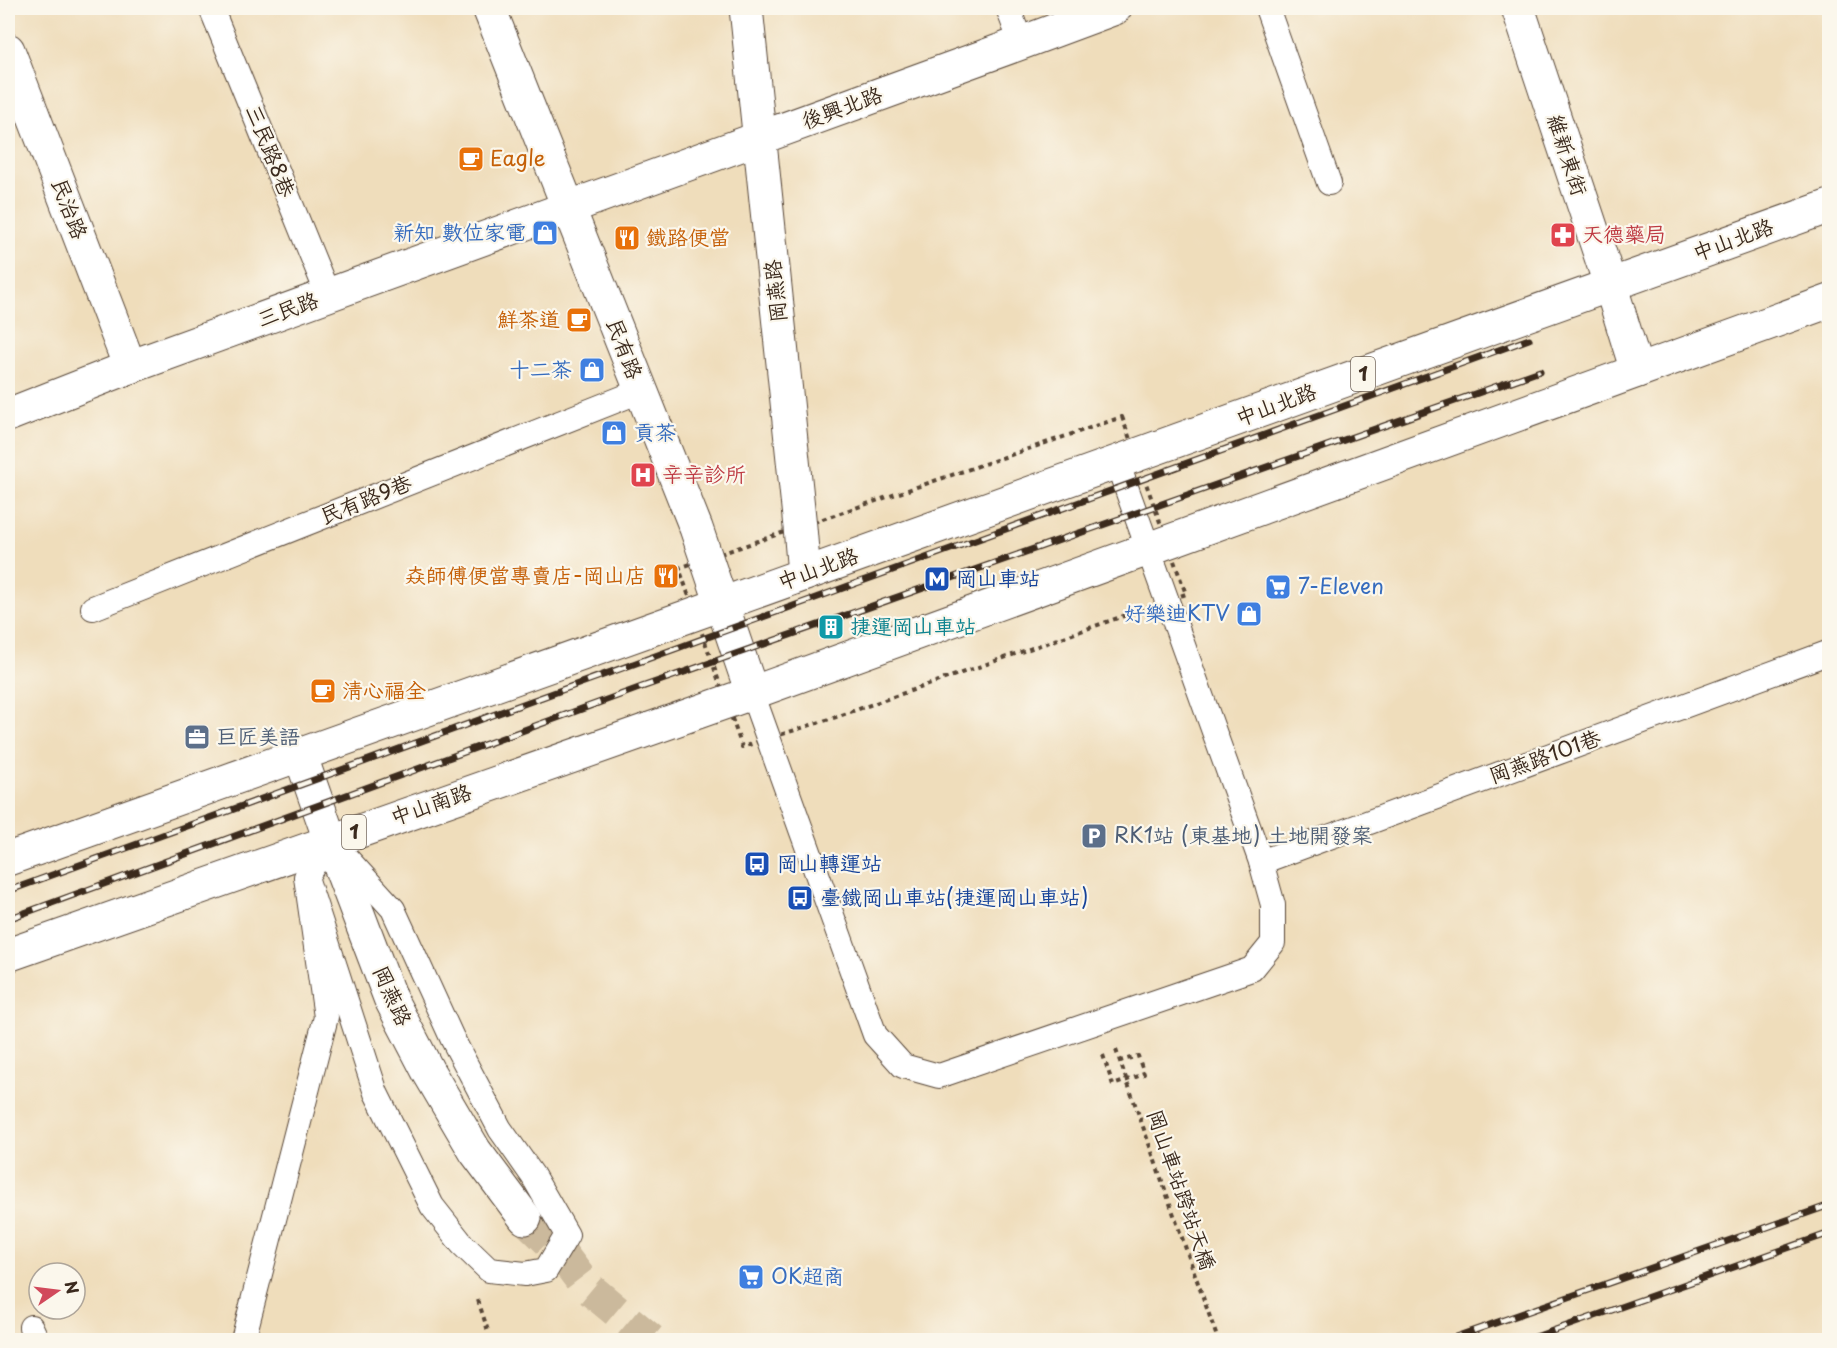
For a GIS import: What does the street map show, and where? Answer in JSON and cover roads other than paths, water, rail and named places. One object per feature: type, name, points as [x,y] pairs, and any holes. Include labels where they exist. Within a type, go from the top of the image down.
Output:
[{"type":"street","name":"民有路","points":[[489,8],[696,528],[706,560],[708,609],[739,697]]},
{"type":"street","name":"岡燕路","points":[[746,8],[804,574]]},
{"type":"street","name":"後興北路","points":[[568,207],[1115,8]]},
{"type":"street","name":"維新東街","points":[[1518,8],[1610,284],[1636,371]]},
{"type":"street","name":"民治路","points":[[8,50],[130,367]]},
{"type":"street","name":"中山北路","points":[[708,609],[1830,206]]},
{"type":"street","name":"三民路","points":[[8,415],[130,367],[568,207]]},
{"type":"street","name":"1","points":[[739,697],[1830,301]]},
{"type":"street","name":"1","points":[[8,859],[708,609]]},
{"type":"street","name":"中山南路","points":[[8,955],[739,697]]},
{"type":"street","name":"岡燕路","points":[[300,754],[390,998],[428,1071],[475,1151],[525,1218]]},
{"type":"lane","name":"三民路8巷","points":[[211,8],[328,295]]},
{"type":"lane","points":[[1008,8],[1021,44]]},
{"type":"lane","points":[[1267,8],[1329,183]]},
{"type":"lane","name":"民有路9巷","points":[[93,608],[640,391]]},
{"type":"lane","points":[[739,697],[768,738],[875,1035],[903,1066],[939,1076],[1252,969],[1273,943],[1273,905],[1261,862],[1167,601],[1157,545],[1127,459]]},
{"type":"lane","name":"岡燕路101巷","points":[[1261,862],[1830,652]]},
{"type":"lane","points":[[243,1341],[326,1017],[306,877],[330,840],[393,909],[453,1040],[500,1130],[533,1176],[567,1235],[546,1270],[525,1274],[489,1270],[462,1244],[432,1206],[376,1093],[306,877]]},
{"type":"tunnel","points":[[525,1218],[560,1252],[585,1285],[651,1340]]},
{"type":"railway","points":[[8,891],[1529,339]]},
{"type":"railway","points":[[8,919],[639,688],[1540,371]]},
{"type":"railway","points":[[1447,1340],[1830,1205]]},
{"type":"railway","points":[[1527,1340],[1830,1233]]},
{"type":"place","name":"Eagle","points":[[471,159]]},
{"type":"place","name":"新知 數位家電","points":[[545,233]]},
{"type":"place","name":"天德藥局","points":[[1563,235]]},
{"type":"place","name":"鐵路便當","points":[[627,238]]},
{"type":"place","name":"鮮茶道","points":[[579,320]]},
{"type":"place","name":"十二茶","points":[[592,370]]},
{"type":"place","name":"貢茶","points":[[614,433]]},
{"type":"place","name":"辛辛診所","points":[[643,475]]},
{"type":"place","name":"𡘙師傅便當專賣店-岡山店","points":[[666,576]]},
{"type":"place","name":"岡山車站","points":[[937,579]]},
{"type":"place","name":"7-Eleven","points":[[1278,587]]},
{"type":"place","name":"好樂迪KTV","points":[[1249,614]]},
{"type":"place","name":"捷運岡山車站","points":[[831,627]]},
{"type":"place","name":"清心福全","points":[[323,691]]},
{"type":"place","name":"巨匠美語","points":[[197,737]]},
{"type":"place","name":"RK1站 (東基地) 土地開發案","points":[[1094,836]]},
{"type":"place","name":"岡山轉運站","points":[[757,864]]},
{"type":"place","name":"臺鐵岡山車站(捷運岡山車站)","points":[[800,898]]},
{"type":"place","name":"OK超商","points":[[751,1277]]}]
